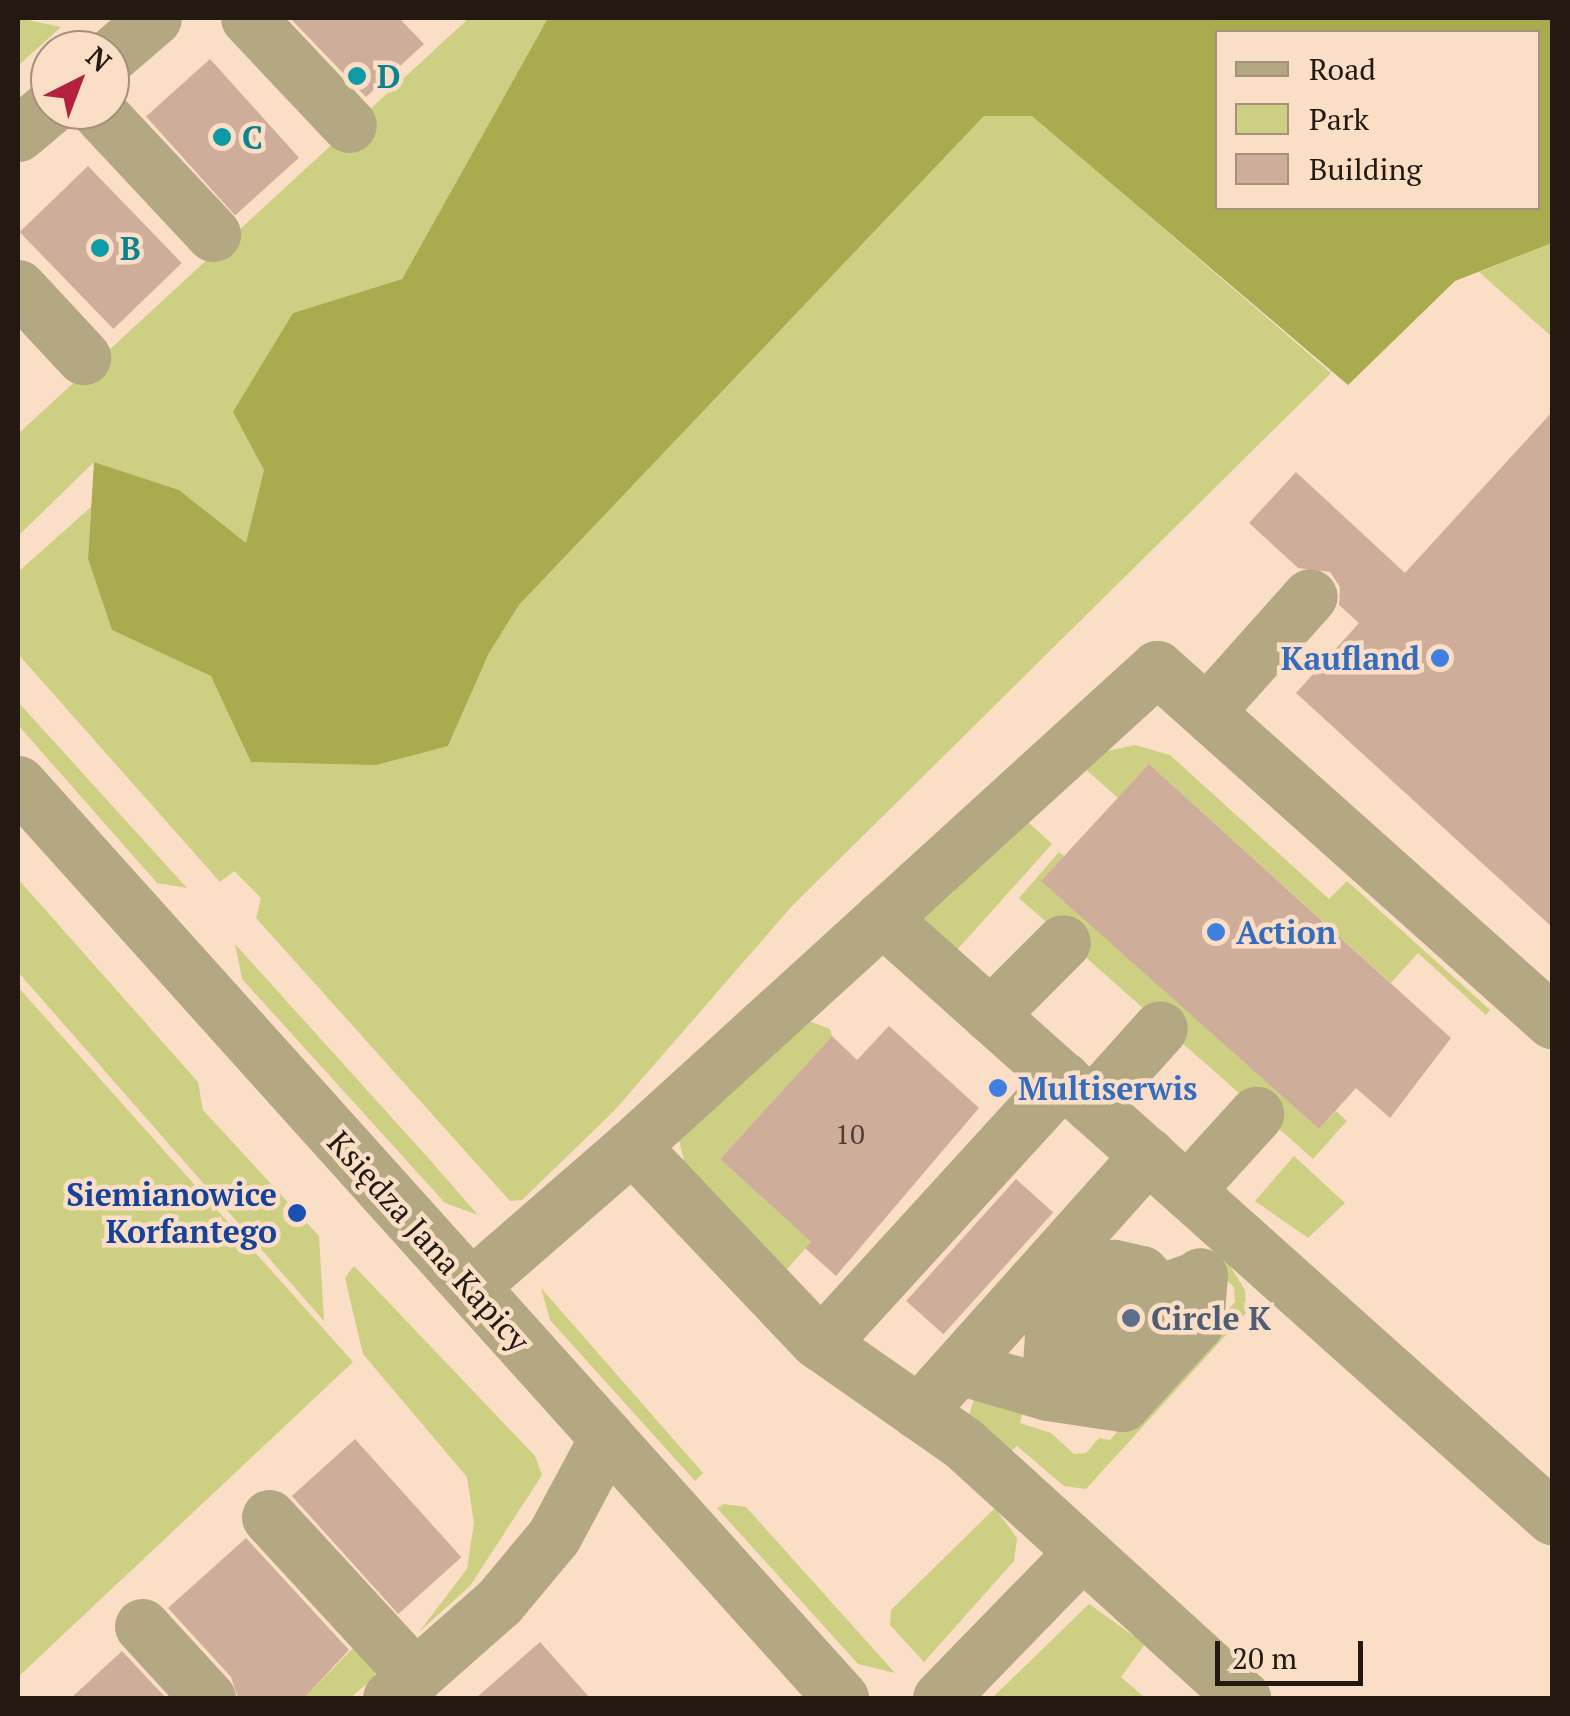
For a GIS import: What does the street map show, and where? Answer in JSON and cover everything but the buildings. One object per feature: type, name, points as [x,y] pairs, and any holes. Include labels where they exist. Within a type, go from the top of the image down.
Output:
[{"type":"street","points":[[130,39],[154,18]]},
{"type":"street","points":[[248,18],[349,126]]},
{"type":"street","points":[[116,130],[213,234]]},
{"type":"street","points":[[18,287],[83,357]]},
{"type":"street","points":[[1207,711],[1310,596]]},
{"type":"street","points":[[471,1286],[632,1146],[1158,668],[1552,1020]]},
{"type":"street","name":"Księdza Jana Kapicy","points":[[18,783],[841,1698]]},
{"type":"street","points":[[882,918],[1552,1516]]},
{"type":"street","points":[[990,1015],[1064,942]]},
{"type":"street","points":[[821,1344],[1077,1092],[1160,1028]]},
{"type":"street","points":[[918,1412],[959,1366],[1167,1172],[1256,1114]]},
{"type":"street","points":[[632,1146],[821,1344],[963,1444],[1242,1698]]},
{"type":"street","points":[[959,1366],[1048,1393],[1085,1374],[1180,1283],[1237,1235]]},
{"type":"street","points":[[269,1517],[402,1687],[499,1602],[554,1536],[607,1437]]},
{"type":"street","points":[[940,1698],[1080,1554]]},
{"type":"street","points":[[142,1626],[208,1698]]},
{"type":"green space","points":[[18,18],[61,27],[30,30],[30,55],[18,66]]},
{"type":"green space","points":[[469,18],[548,18],[402,279],[293,313],[234,412],[264,470],[246,544],[179,490],[94,462],[18,536],[18,434]]},
{"type":"green space","points":[[1032,115],[1331,373],[792,906],[614,1111],[522,1200],[510,1201],[256,918],[261,898],[234,871],[220,882],[18,654],[18,572],[91,507],[88,559],[112,630],[212,676],[251,762],[448,746],[489,653],[519,605],[984,116]]},
{"type":"green space","points":[[1552,243],[1552,337],[1479,272]]},
{"type":"green space","points":[[18,702],[187,888],[157,883],[18,725]]},
{"type":"green space","points":[[1135,745],[1170,755],[1329,899],[1347,881],[1490,1010],[1486,1015],[1418,953],[1391,983],[1149,764],[1118,798],[1083,767],[1103,752]]},
{"type":"green space","points":[[1026,820],[1052,844],[956,951],[920,919]]},
{"type":"green space","points":[[1059,852],[1064,856],[1042,880],[1319,1129],[1336,1111],[1347,1121],[1313,1159],[1019,898]]},
{"type":"green space","points":[[18,879],[198,1082],[203,1110],[319,1236],[324,1321],[18,972]]},
{"type":"green space","points":[[235,944],[478,1215],[445,1203],[242,979]]},
{"type":"green space","points":[[18,987],[353,1362],[18,1677]]},
{"type":"green space","points":[[809,1021],[830,1029],[832,1036],[720,1159],[811,1242],[781,1276],[685,1165],[679,1140]]},
{"type":"green space","points":[[1294,1156],[1345,1203],[1308,1238],[1255,1201]]},
{"type":"green space","points":[[1224,1256],[1245,1290],[1246,1313],[1086,1489],[1064,1486],[1017,1446],[1005,1456],[969,1416],[975,1394],[1026,1399],[1020,1423],[1051,1433],[1074,1454],[1086,1453],[1099,1438],[1110,1440],[1235,1302],[1234,1287],[1216,1271]]},
{"type":"green space","points":[[354,1266],[535,1456],[542,1475],[470,1586],[419,1632],[467,1569],[474,1523],[467,1477],[363,1354],[345,1278]]},
{"type":"green space","points":[[541,1288],[703,1473],[695,1481],[550,1320]]},
{"type":"green space","points":[[724,1504],[746,1507],[895,1673],[858,1664],[717,1508]]},
{"type":"green space","points":[[995,1508],[1017,1538],[1014,1561],[924,1662],[890,1625],[891,1610]]},
{"type":"green space","points":[[1089,1604],[1145,1644],[1121,1677],[1145,1698],[992,1698]]},
{"type":"green space","points":[[360,1641],[373,1652],[375,1677],[350,1698],[304,1698]]},
{"type":"shaded area","points":[[548,18],[1552,18],[1552,243],[1455,281],[1348,385],[1032,116],[984,116],[519,605],[489,653],[448,746],[376,765],[251,762],[211,676],[112,630],[88,559],[94,462],[179,490],[246,543],[264,470],[233,412],[293,313],[402,279]]},
{"type":"place","name":"D","points":[[357,76]]},
{"type":"place","name":"C","points":[[222,137]]},
{"type":"place","name":"B","points":[[100,248]]},
{"type":"place","name":"Kaufland","points":[[1440,658]]},
{"type":"place","name":"Action","points":[[1216,932]]},
{"type":"place","name":"Multiserwis","points":[[998,1088]]},
{"type":"place","name":"Siemianowice Korfantego","points":[[297,1213]]},
{"type":"place","name":"Circle K","points":[[1131,1318]]}]
